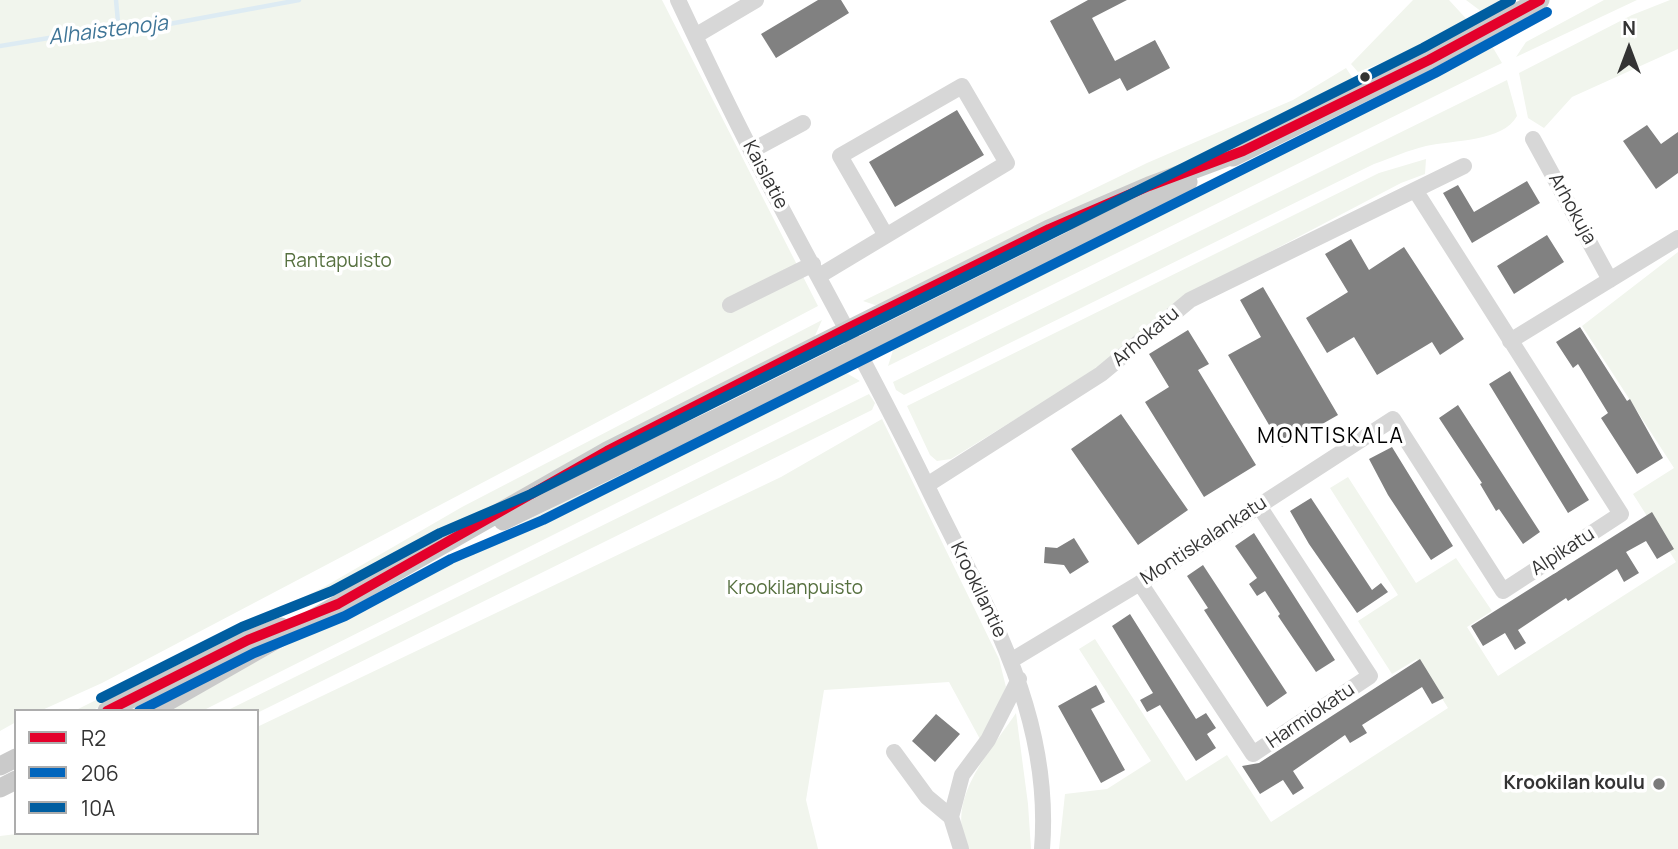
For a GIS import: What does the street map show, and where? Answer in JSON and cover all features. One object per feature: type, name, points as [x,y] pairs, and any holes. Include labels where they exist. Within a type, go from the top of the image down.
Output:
[{"type":"main road","points":[[445,546],[548,502],[858,348],[1161,196],[1243,151],[1429,60],[1540,0]]},
{"type":"main road","points":[[154,709],[445,546],[596,457],[848,328],[1061,224],[1149,186],[1243,151]]},
{"type":"main road","points":[[111,709],[248,640],[338,604]]},
{"type":"street","name":"Kaislatie","points":[[678,0],[751,151],[858,348]]},
{"type":"street","points":[[695,36],[756,0]]},
{"type":"street","points":[[730,305],[816,270],[885,234],[1007,163],[962,86],[840,156],[885,234]]},
{"type":"street","points":[[751,151],[803,123]]},
{"type":"street","name":"Arhokuja","points":[[1533,139],[1610,280]]},
{"type":"street","name":"Arhokatu","points":[[926,485],[1101,374],[1190,300],[1464,166]]},
{"type":"street","points":[[1415,190],[1510,341],[1678,238]]},
{"type":"street","name":"Alpikatu","points":[[1393,419],[1503,591],[1621,514],[1510,341]]},
{"type":"street","name":"Krookilantie","points":[[858,348],[1019,679],[1035,743],[1043,813],[1042,849]]},
{"type":"street","name":"Montiskalankatu","points":[[1012,660],[1140,583],[1393,419]]},
{"type":"street","name":"Harmiokatu","points":[[1140,583],[1253,754],[1370,676],[1259,506]]},
{"type":"street","points":[[951,817],[962,775],[988,740],[1019,679]]},
{"type":"street","points":[[894,751],[927,796],[951,817],[961,849]]},
{"type":"green space","name":"Rantapuisto","points":[[0,0],[662,0],[818,306],[102,683],[44,709],[14,709],[14,723],[0,731]]},
{"type":"green space","points":[[1413,0],[1449,0],[1471,24],[1431,44],[1358,72],[1351,64]]},
{"type":"green space","points":[[1466,0],[1514,0],[1486,15]]},
{"type":"green space","points":[[1604,0],[1637,0],[1516,57],[1526,42]]},
{"type":"green space","points":[[1670,0],[1678,0],[1678,49],[1572,97],[1544,128],[1528,118],[1519,73],[1632,15]]},
{"type":"green space","points":[[1485,46],[1492,46],[1502,63],[888,366],[895,344],[903,336],[1200,185]]},
{"type":"green space","points":[[1346,68],[1354,80],[1299,110],[882,304],[863,301],[1147,163],[1293,100]]},
{"type":"green space","points":[[1507,80],[1517,116],[1501,131],[1476,139],[1420,148],[1374,164],[904,395],[896,390],[893,382]]},
{"type":"green space","points":[[1426,159],[1425,174],[1401,183],[1182,298],[1105,364],[951,459],[937,461],[930,455],[907,406],[1379,173]]},
{"type":"green space","points":[[1678,252],[1678,849],[1059,849],[1065,794],[1107,789],[1151,761],[1079,649],[1095,639],[1186,781],[1227,755],[1271,822],[1448,708],[1417,659],[1392,674],[1358,621],[1398,595],[1330,488],[1348,477],[1416,583],[1456,558],[1492,611],[1467,627],[1498,676],[1676,562],[1633,494],[1674,468],[1582,326]]},
{"type":"green space","points":[[822,320],[814,338],[469,523],[95,709],[78,709],[324,587],[462,507]]},
{"type":"green space","points":[[843,371],[860,381],[206,709],[170,709],[411,580],[825,373]]},
{"type":"green space","points":[[869,394],[875,403],[872,410],[259,712],[259,709],[230,709]]},
{"type":"green space","name":"Krookilanpuisto","points":[[882,419],[999,659],[1006,687],[981,741],[949,682],[824,690],[806,800],[818,849],[0,849],[0,836],[14,834],[259,835],[259,726],[781,477]]},
{"type":"green space","points":[[1016,713],[1031,849],[969,849],[962,831],[966,795],[983,761]]},
{"type":"building","points":[[818,0],[841,0],[849,13],[776,58],[761,34]]},
{"type":"building","points":[[1088,0],[1127,0],[1092,18],[1115,61],[1155,40],[1170,68],[1127,91],[1120,78],[1089,94],[1050,21]]},
{"type":"building","points":[[957,110],[984,155],[895,207],[869,162]]},
{"type":"building","points":[[1647,125],[1661,144],[1678,132],[1678,173],[1656,189],[1623,141]]},
{"type":"building","points":[[1527,181],[1540,203],[1472,243],[1443,193],[1458,185],[1474,212]]},
{"type":"building","points":[[1547,235],[1564,262],[1514,294],[1497,266]]},
{"type":"building","points":[[1351,239],[1369,270],[1404,247],[1464,339],[1440,355],[1432,342],[1377,375],[1354,337],[1327,353],[1306,318],[1348,292],[1325,254]]},
{"type":"building","points":[[1263,287],[1338,415],[1282,447],[1228,355],[1261,337],[1240,300]]},
{"type":"building","points":[[1580,327],[1627,401],[1630,399],[1663,458],[1637,474],[1601,418],[1608,413],[1578,364],[1573,368],[1556,342]]},
{"type":"building","points":[[1188,330],[1209,364],[1198,370],[1256,465],[1204,497],[1145,402],[1169,387],[1149,354]]},
{"type":"building","points":[[1510,371],[1589,500],[1568,513],[1489,384]]},
{"type":"building","points":[[1458,405],[1540,532],[1523,544],[1499,509],[1496,511],[1480,484],[1482,483],[1439,418]]},
{"type":"building","points":[[1121,414],[1188,510],[1138,545],[1071,449]]},
{"type":"building","points":[[1392,447],[1453,546],[1431,560],[1388,495],[1369,459]]},
{"type":"building","points":[[1311,498],[1372,590],[1381,583],[1388,592],[1357,613],[1309,544],[1290,511]]},
{"type":"building","points":[[1652,512],[1674,549],[1657,559],[1646,541],[1626,552],[1639,573],[1624,582],[1617,569],[1568,601],[1566,598],[1518,630],[1526,643],[1515,650],[1505,633],[1483,646],[1471,626]]},
{"type":"building","points":[[1254,533],[1335,660],[1316,672],[1278,616],[1280,614],[1265,591],[1257,596],[1249,584],[1257,578],[1235,546]]},
{"type":"building","points":[[1074,538],[1089,562],[1070,574],[1064,565],[1044,563],[1045,547],[1057,548]]},
{"type":"building","points":[[1203,565],[1287,693],[1267,707],[1204,610],[1208,608],[1187,576]]},
{"type":"building","points":[[1130,614],[1196,719],[1206,713],[1216,728],[1207,734],[1216,748],[1196,761],[1160,705],[1147,712],[1140,700],[1153,693],[1112,626]]},
{"type":"building","points":[[1420,659],[1444,698],[1432,704],[1422,687],[1362,725],[1367,733],[1350,743],[1345,735],[1293,771],[1304,788],[1293,795],[1283,780],[1260,794],[1242,766],[1259,763]]},
{"type":"building","points":[[1096,685],[1105,702],[1091,709],[1125,770],[1101,783],[1058,706]]},
{"type":"building","points":[[936,714],[960,734],[935,762],[912,741]]},
{"type":"waterway","points":[[116,0],[119,33]]},
{"type":"waterway","name":"Alhaistenoja","points":[[0,46],[73,34],[104,36],[299,0]]},
{"type":"transit line","name":"10A","points":[[101,698],[242,627],[332,591],[440,533],[531,494],[1423,48],[1511,0]]},
{"type":"transit line","name":"R2","points":[[111,709],[248,640],[338,604],[607,451],[848,328],[1049,229],[1149,186],[1243,151],[1429,60],[1540,0]]},
{"type":"transit line","name":"206","points":[[143,709],[254,653],[345,616],[451,559],[543,520],[1435,73],[1547,12]]},
{"type":"place","name":"Krookilan koulu","points":[[1659,784]]},
{"type":"district","name":"MONTISKALA","points":[[1331,437]]}]
